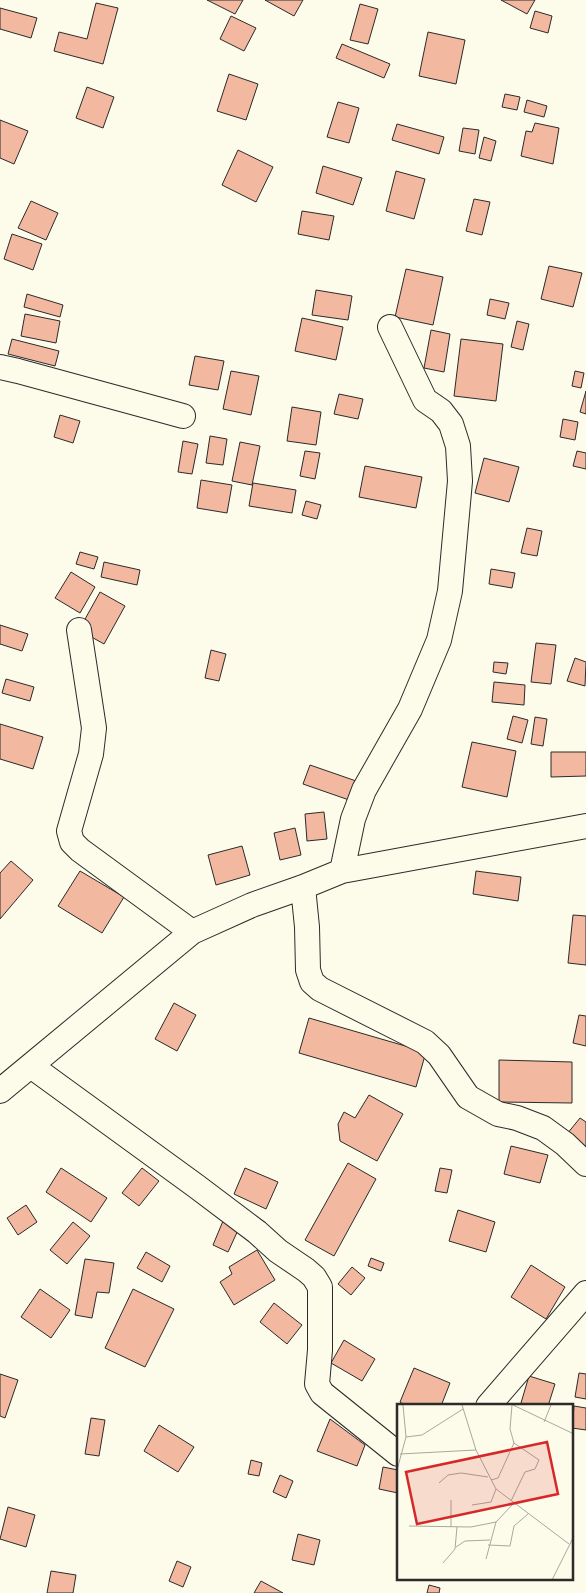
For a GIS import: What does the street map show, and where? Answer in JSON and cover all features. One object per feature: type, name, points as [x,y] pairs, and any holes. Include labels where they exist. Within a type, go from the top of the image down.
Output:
[{"type":"street","points":[[342,871],[353,819],[364,790],[410,709],[439,640],[450,591],[460,481],[458,446],[451,424],[441,411],[425,400],[390,327]]},
{"type":"street","points":[[0,367],[183,416]]},
{"type":"street","points":[[79,630],[94,728],[91,754],[69,831],[72,842],[80,850],[192,932]]},
{"type":"street","points":[[1,1087],[31,1066],[192,932],[252,905],[342,871],[586,826]]},
{"type":"street","points":[[303,887],[307,927],[308,970],[312,982],[320,989],[425,1042],[439,1055],[468,1097],[498,1114],[517,1118],[543,1128],[565,1144],[586,1164]]},
{"type":"street","points":[[31,1066],[196,1186],[314,1277],[320,1287],[320,1350],[317,1384],[322,1393],[397,1453]]},
{"type":"street","points":[[490,1404],[586,1292]]},
{"type":"building","points":[[207,0],[243,0],[235,14]]},
{"type":"building","points":[[265,0],[303,0],[294,16]]},
{"type":"building","points":[[501,0],[535,0],[527,14]]},
{"type":"building","points":[[96,3],[118,8],[103,64],[54,51],[59,32],[87,39]]},
{"type":"building","points":[[360,4],[378,9],[368,44],[350,40]]},
{"type":"building","points":[[0,8],[37,18],[31,38],[0,29]]},
{"type":"building","points":[[535,11],[552,16],[548,33],[530,28]]},
{"type":"building","points":[[231,16],[256,28],[244,51],[220,39]]},
{"type":"building","points":[[428,32],[465,40],[456,84],[419,76]]},
{"type":"building","points":[[342,44],[390,64],[384,78],[336,58]]},
{"type":"building","points":[[229,74],[258,84],[246,120],[217,111]]},
{"type":"building","points":[[87,87],[114,97],[103,128],[76,118]]},
{"type":"building","points":[[505,94],[520,97],[517,110],[502,107]]},
{"type":"building","points":[[527,100],[547,106],[544,117],[524,112]]},
{"type":"building","points":[[338,102],[359,108],[349,143],[327,137]]},
{"type":"building","points":[[0,120],[28,131],[14,164],[0,158]]},
{"type":"building","points":[[535,123],[559,128],[553,164],[521,156],[526,131],[532,132]]},
{"type":"building","points":[[397,124],[444,137],[439,154],[392,140]]},
{"type":"building","points":[[463,128],[479,130],[475,154],[459,151]]},
{"type":"building","points":[[484,137],[496,141],[491,161],[479,158]]},
{"type":"building","points":[[238,150],[273,167],[256,202],[222,185]]},
{"type":"building","points":[[323,166],[362,178],[353,205],[316,193]]},
{"type":"building","points":[[396,171],[425,179],[414,219],[386,211]]},
{"type":"building","points":[[474,199],[490,202],[482,235],[466,231]]},
{"type":"building","points":[[31,201],[58,213],[46,240],[18,228]]},
{"type":"building","points":[[302,211],[334,216],[329,240],[298,234]]},
{"type":"building","points":[[12,234],[42,244],[33,270],[4,259]]},
{"type":"building","points":[[549,266],[582,273],[573,307],[541,299]]},
{"type":"building","points":[[406,269],[443,277],[433,325],[395,317]]},
{"type":"building","points":[[316,290],[352,296],[348,320],[312,315]]},
{"type":"building","points":[[27,294],[63,305],[60,317],[24,307]]},
{"type":"building","points":[[490,299],[509,303],[505,319],[487,315]]},
{"type":"building","points":[[25,314],[60,321],[56,343],[21,336]]},
{"type":"building","points":[[302,318],[343,327],[336,360],[295,351]]},
{"type":"building","points":[[517,321],[529,324],[523,350],[511,347]]},
{"type":"building","points":[[431,330],[450,334],[444,372],[424,368]]},
{"type":"building","points":[[12,339],[59,351],[55,366],[8,354]]},
{"type":"building","points":[[461,339],[503,344],[496,401],[454,396]]},
{"type":"building","points":[[195,356],[224,361],[218,390],[189,385]]},
{"type":"building","points":[[231,371],[259,376],[251,415],[223,409]]},
{"type":"building","points":[[575,371],[584,373],[581,388],[572,386]]},
{"type":"building","points":[[586,391],[586,414],[580,412]]},
{"type":"building","points":[[339,394],[363,399],[358,419],[334,414]]},
{"type":"building","points":[[292,407],[321,412],[316,445],[287,441]]},
{"type":"building","points":[[60,415],[80,421],[73,443],[54,437]]},
{"type":"building","points":[[563,419],[578,422],[575,440],[560,437]]},
{"type":"building","points":[[210,436],[227,439],[223,465],[206,463]]},
{"type":"building","points":[[183,441],[198,444],[192,474],[178,472]]},
{"type":"building","points":[[240,442],[260,446],[252,485],[232,481]]},
{"type":"building","points":[[305,451],[320,453],[315,479],[300,476]]},
{"type":"building","points":[[577,451],[586,453],[586,469],[573,466]]},
{"type":"building","points":[[484,458],[519,467],[509,502],[475,493]]},
{"type":"building","points":[[365,466],[422,477],[416,508],[359,497]]},
{"type":"building","points":[[201,480],[232,485],[227,513],[197,508]]},
{"type":"building","points":[[253,483],[296,490],[292,513],[249,506]]},
{"type":"building","points":[[306,501],[321,505],[317,519],[302,515]]},
{"type":"building","points":[[527,528],[542,531],[537,556],[521,553]]},
{"type":"building","points":[[80,552],[98,557],[94,569],[76,564]]},
{"type":"building","points":[[104,562],[140,570],[137,585],[101,577]]},
{"type":"building","points":[[491,569],[515,573],[512,588],[489,584]]},
{"type":"building","points":[[71,572],[95,587],[80,613],[55,598]]},
{"type":"building","points":[[100,592],[125,606],[104,644],[79,630]]},
{"type":"building","points":[[0,625],[28,634],[22,651],[0,644]]},
{"type":"building","points":[[536,643],[556,645],[551,684],[531,682]]},
{"type":"building","points":[[211,650],[226,654],[219,681],[205,678]]},
{"type":"building","points":[[575,658],[586,662],[585,686],[567,681]]},
{"type":"building","points":[[494,662],[508,663],[506,674],[493,672]]},
{"type":"building","points":[[6,679],[34,687],[30,701],[2,693]]},
{"type":"building","points":[[494,682],[525,685],[524,705],[492,702]]},
{"type":"building","points":[[513,716],[528,720],[522,743],[507,739]]},
{"type":"building","points":[[535,717],[547,719],[543,746],[531,744]]},
{"type":"building","points":[[0,724],[43,737],[33,769],[0,759]]},
{"type":"building","points":[[472,742],[516,751],[507,797],[462,787]]},
{"type":"building","points":[[551,752],[586,752],[586,776],[551,777]]},
{"type":"building","points":[[310,765],[359,782],[352,801],[303,784]]},
{"type":"building","points":[[324,812],[327,839],[307,841],[305,814]]},
{"type":"building","points":[[295,828],[301,855],[280,860],[274,833]]},
{"type":"building","points":[[242,846],[250,875],[216,885],[208,855]]},
{"type":"building","points":[[11,861],[33,880],[0,919],[0,873]]},
{"type":"building","points":[[80,871],[124,897],[102,933],[58,906]]},
{"type":"building","points":[[476,871],[521,877],[518,901],[473,894]]},
{"type":"building","points":[[573,915],[586,916],[586,965],[568,963]]},
{"type":"building","points":[[174,1003],[196,1015],[177,1051],[155,1039]]},
{"type":"building","points":[[579,1015],[586,1016],[586,1046],[573,1043]]},
{"type":"building","points":[[309,1018],[426,1052],[416,1087],[299,1053]]},
{"type":"building","points":[[499,1060],[572,1062],[572,1103],[499,1102]]},
{"type":"building","points":[[369,1095],[403,1114],[377,1161],[340,1141],[338,1124],[344,1112],[355,1118]]},
{"type":"building","points":[[580,1118],[586,1122],[586,1150],[567,1134]]},
{"type":"building","points":[[511,1146],[548,1155],[540,1183],[504,1174]]},
{"type":"building","points":[[348,1163],[376,1179],[334,1256],[305,1240]]},
{"type":"building","points":[[61,1168],[107,1198],[91,1222],[46,1192]]},
{"type":"building","points":[[142,1168],[159,1181],[139,1206],[122,1193]]},
{"type":"building","points":[[245,1168],[278,1182],[266,1209],[234,1194]]},
{"type":"building","points":[[440,1168],[452,1170],[447,1193],[435,1191]]},
{"type":"building","points":[[26,1205],[37,1222],[18,1235],[7,1218]]},
{"type":"building","points":[[458,1210],[495,1222],[486,1252],[449,1241]]},
{"type":"building","points":[[223,1221],[239,1228],[228,1252],[213,1245]]},
{"type":"building","points":[[73,1222],[90,1236],[67,1264],[50,1250]]},
{"type":"building","points":[[257,1250],[275,1280],[234,1305],[220,1282],[232,1274],[229,1267]]},
{"type":"building","points":[[146,1252],[170,1266],[162,1282],[137,1268]]},
{"type":"building","points":[[371,1258],[384,1263],[381,1271],[368,1266]]},
{"type":"building","points":[[85,1259],[114,1263],[109,1293],[97,1292],[92,1318],[75,1315]]},
{"type":"building","points":[[531,1265],[565,1287],[546,1319],[511,1297]]},
{"type":"building","points":[[352,1267],[365,1278],[351,1295],[338,1284]]},
{"type":"building","points":[[40,1289],[70,1310],[51,1338],[21,1317]]},
{"type":"building","points":[[133,1289],[174,1309],[145,1367],[105,1348]]},
{"type":"building","points":[[274,1303],[302,1325],[287,1344],[260,1322]]},
{"type":"building","points":[[344,1340],[375,1359],[362,1381],[331,1363]]},
{"type":"building","points":[[414,1368],[450,1383],[442,1404],[404,1404],[400,1402]]},
{"type":"building","points":[[579,1373],[586,1374],[586,1399],[575,1397]]},
{"type":"building","points":[[0,1374],[18,1380],[5,1418],[0,1416]]},
{"type":"building","points":[[529,1376],[555,1384],[549,1404],[521,1403]]},
{"type":"building","points":[[574,1406],[586,1408],[586,1430],[574,1428]]},
{"type":"building","points":[[91,1418],[105,1420],[99,1456],[85,1454]]},
{"type":"building","points":[[330,1419],[365,1445],[357,1466],[317,1451]]},
{"type":"building","points":[[159,1425],[194,1447],[178,1472],[144,1451]]},
{"type":"building","points":[[251,1460],[262,1463],[259,1476],[248,1474]]},
{"type":"building","points":[[383,1467],[397,1470],[397,1493],[379,1489]]},
{"type":"building","points":[[280,1475],[293,1481],[286,1498],[273,1492]]},
{"type":"building","points":[[8,1507],[35,1515],[26,1547],[0,1539]]},
{"type":"building","points":[[298,1534],[320,1540],[314,1565],[292,1560]]},
{"type":"building","points":[[177,1561],[191,1567],[183,1587],[169,1581]]},
{"type":"building","points":[[51,1571],[76,1575],[73,1593],[47,1593]]},
{"type":"building","points":[[261,1581],[283,1593],[254,1593]]},
{"type":"building","points":[[429,1585],[440,1588],[439,1593],[427,1593]]}]
